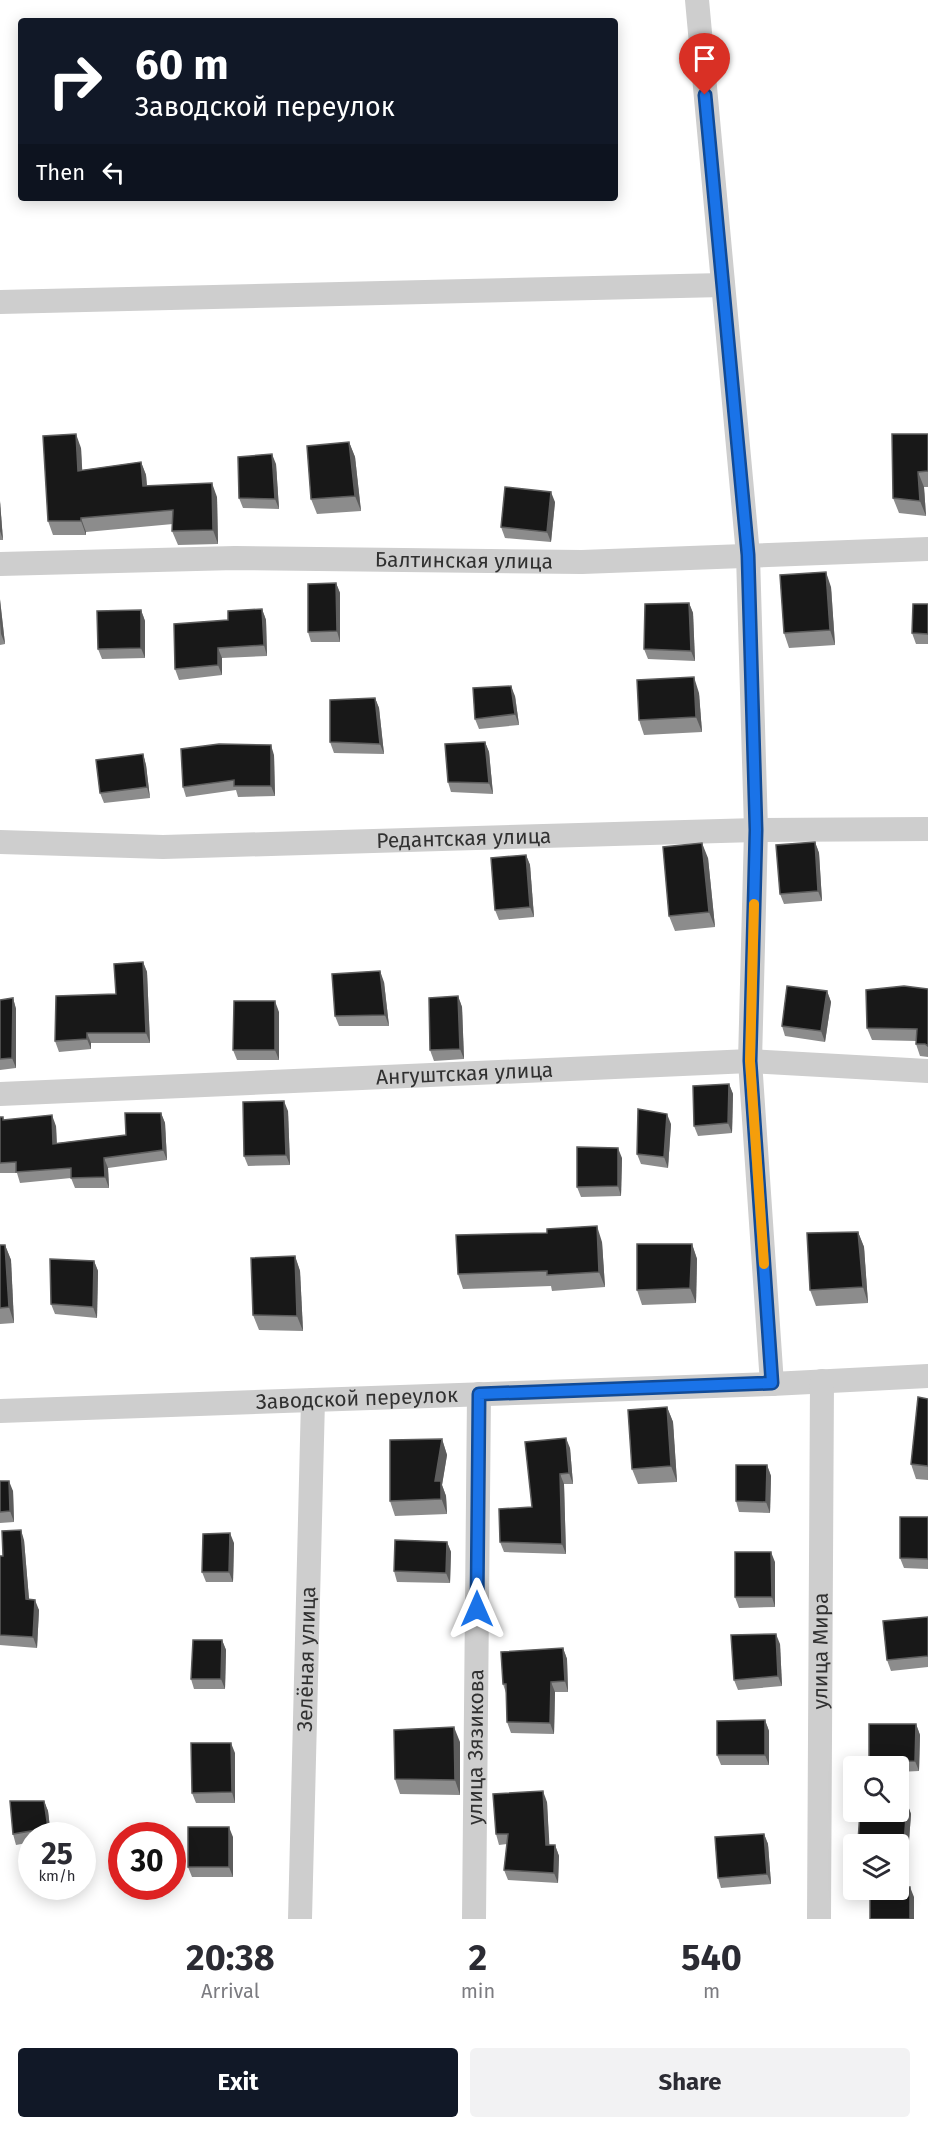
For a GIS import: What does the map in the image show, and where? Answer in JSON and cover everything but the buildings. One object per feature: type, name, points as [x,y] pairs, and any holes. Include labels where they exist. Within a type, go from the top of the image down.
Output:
[{"type":"street","points":[[697,0],[748,555],[756,830],[750,1061],[772,1383]]},
{"type":"street","points":[[0,302],[723,285]]},
{"type":"street","name":"Балтинская улица","points":[[0,564],[235,558],[582,562],[928,549]]},
{"type":"street","name":"Редантская улица","points":[[0,842],[163,847],[756,830],[928,829]]},
{"type":"street","name":"Ангуштская улица","points":[[0,1094],[750,1061],[928,1071]]},
{"type":"street","name":"Заводской переулок","points":[[0,1411],[928,1376]]},
{"type":"street","name":"улица Мира","points":[[819,1919],[822,1381]]},
{"type":"street","name":"улица Зязикова","points":[[474,1919],[479,1394]]},
{"type":"street","name":"Зелёная улица","points":[[300,1919],[313,1400]]},
{"type":"slow traffic","points":[[754,904],[750,1061],[764,1264]]},
{"type":"route","points":[[477,1609],[479,1394],[772,1383],[750,1061],[756,830],[748,555],[705,95]]}]
